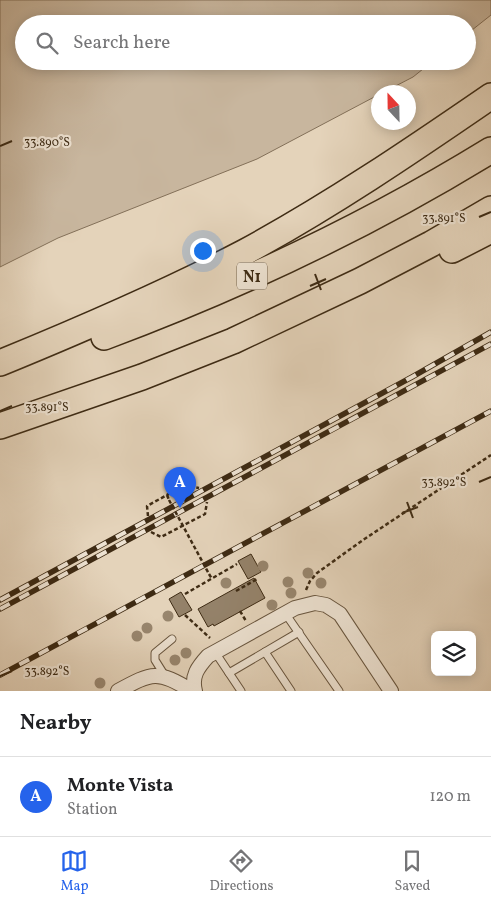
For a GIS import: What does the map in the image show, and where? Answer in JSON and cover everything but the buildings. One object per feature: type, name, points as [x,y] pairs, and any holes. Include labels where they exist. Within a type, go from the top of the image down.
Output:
[{"type":"highway","points":[[0,364],[110,318],[244,252],[386,166],[491,96]]},
{"type":"highway","name":"N1","points":[[0,373],[130,327],[252,276],[389,208],[491,150]]},
{"type":"highway","points":[[0,426],[142,377],[233,341],[360,281],[425,247],[491,209]]},
{"type":"highway","points":[[233,341],[282,327],[350,301],[491,230]]},
{"type":"street","points":[[118,691],[150,676],[166,676],[193,691],[194,675],[208,656],[285,613],[302,605],[315,603],[326,605],[340,614],[391,691]]},
{"type":"lane","points":[[285,613],[339,691]]},
{"type":"lane","points":[[229,673],[299,632]]},
{"type":"lane","points":[[166,676],[155,660],[155,653],[172,640]]},
{"type":"lane","points":[[218,650],[229,673],[241,691]]},
{"type":"lane","points":[[265,652],[291,691]]},
{"type":"path","points":[[302,605],[306,588],[317,573],[363,540],[491,456]]},
{"type":"path","points":[[148,516],[147,506],[185,485],[199,488]]},
{"type":"path","points":[[167,495],[212,579]]},
{"type":"path","points":[[151,532],[161,537],[183,526],[205,514],[208,502]]},
{"type":"path","points":[[185,594],[238,564]]},
{"type":"path","points":[[236,591],[257,579]]},
{"type":"path","points":[[186,615],[218,650]]},
{"type":"shaded area","points":[[0,0],[491,0],[491,15],[476,27],[476,15],[15,15],[15,70],[422,70],[398,85],[371,85],[371,99],[257,159],[58,238],[0,267]]},
{"type":"railway","points":[[0,600],[412,377],[491,332]]},
{"type":"railway","points":[[0,609],[491,344]]},
{"type":"railway","points":[[0,675],[491,411]]},
{"type":"place","name":"Monte Vista","points":[[180,508]]}]
